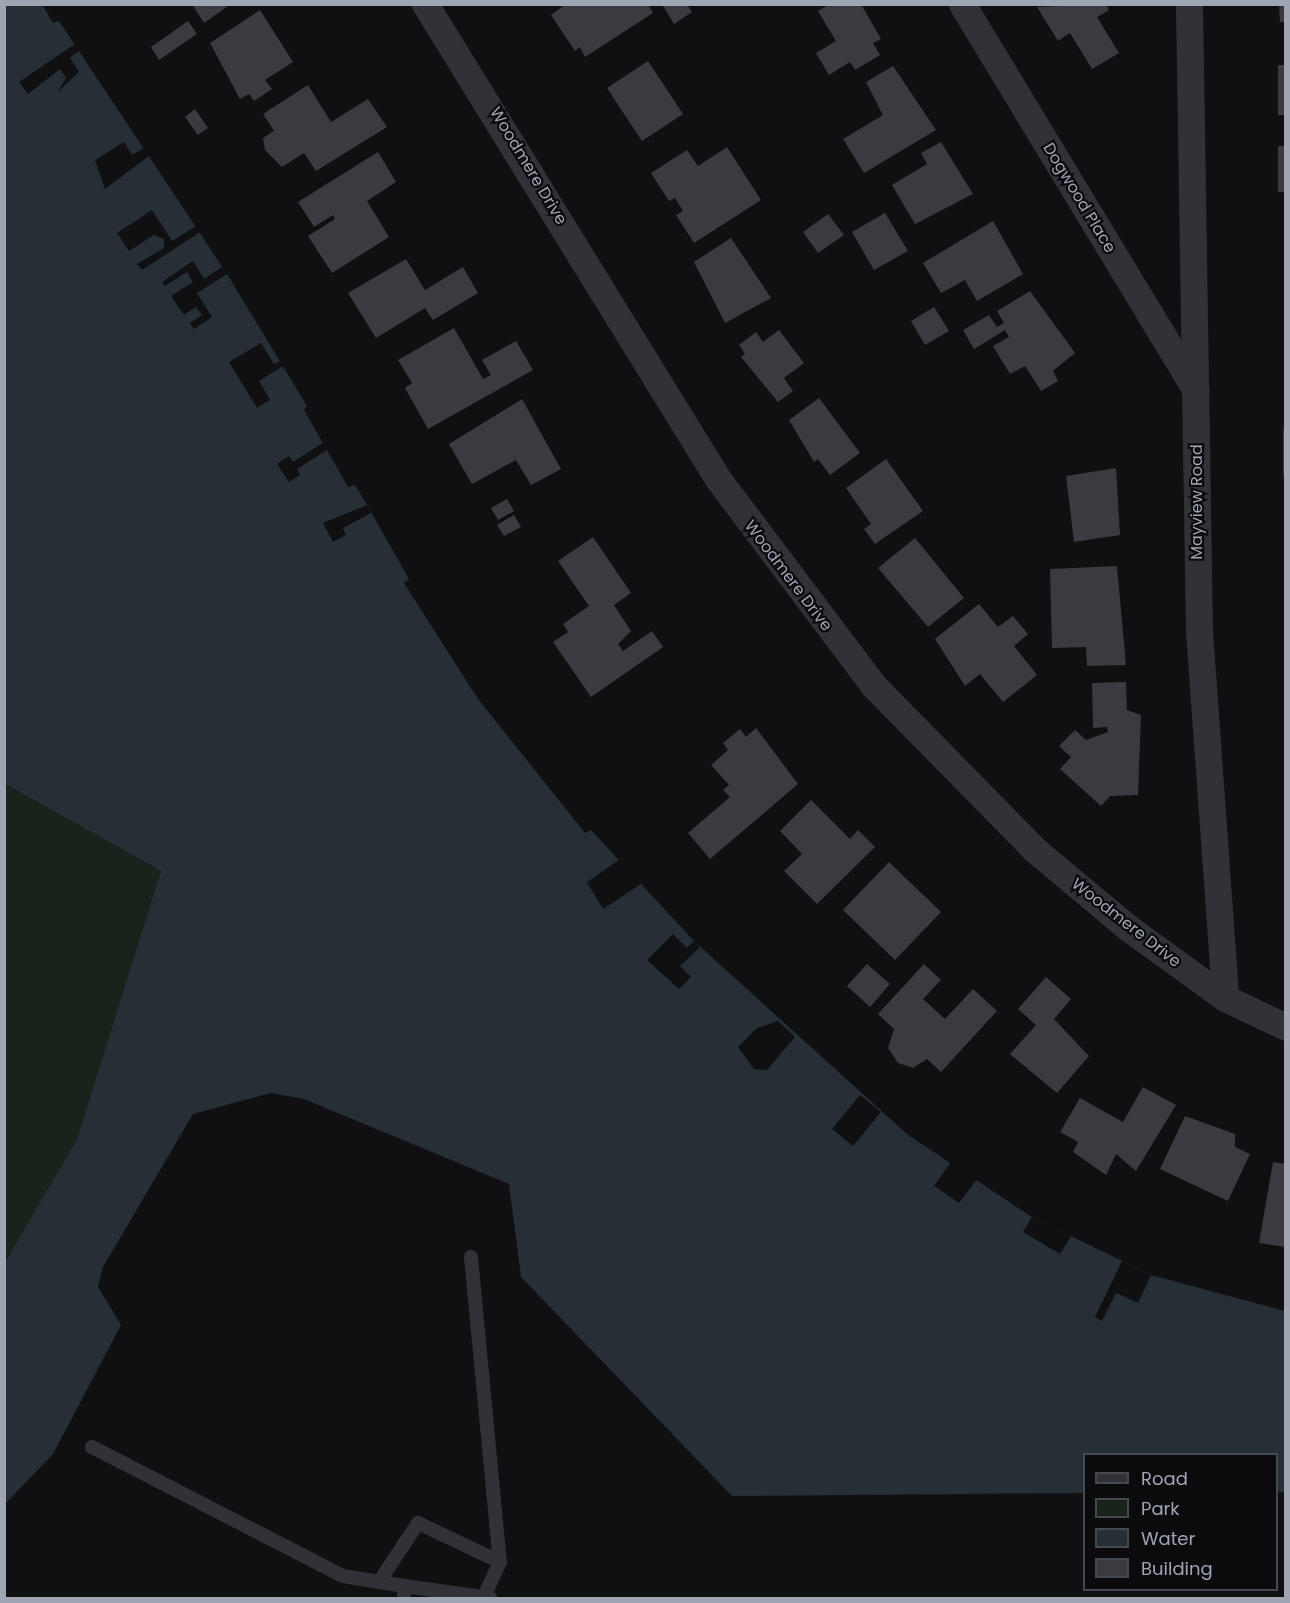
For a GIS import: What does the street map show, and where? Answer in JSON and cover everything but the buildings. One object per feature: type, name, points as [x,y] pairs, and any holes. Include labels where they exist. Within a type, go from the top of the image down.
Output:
[{"type":"street","name":"Woodmere Drive","points":[[424,4],[686,431],[817,617],[945,763],[1035,849],[1225,998],[1286,1028]]},
{"type":"street","name":"Dogwood Place","points":[[962,4],[1197,391]]},
{"type":"street","name":"Mayview Road","points":[[1189,4],[1197,391],[1199,632],[1225,998]]},
{"type":"lane","points":[[92,1447],[343,1576],[379,1582],[404,1592],[486,1597],[500,1562],[471,1257]]},
{"type":"lane","points":[[379,1582],[418,1523],[500,1562]]},
{"type":"green space","points":[[5,784],[161,871],[77,1139],[5,1262]]},
{"type":"water","points":[[42,4],[53,23],[59,21],[227,274],[307,406],[304,410],[348,487],[355,485],[367,505],[409,579],[404,583],[478,699],[585,833],[591,830],[694,941],[908,1135],[1032,1217],[1151,1275],[1285,1311],[1286,1492],[1278,1492],[1278,1453],[1083,1453],[1083,1493],[732,1496],[521,1277],[509,1184],[304,1099],[271,1093],[193,1114],[103,1267],[98,1287],[121,1325],[53,1454],[5,1504],[5,1262],[77,1139],[161,871],[5,784],[4,5]]},
{"type":"pier","points":[[75,44],[79,51],[70,58],[79,72],[57,93],[66,78],[60,69],[28,94],[19,82]]},
{"type":"pier","points":[[124,142],[132,155],[144,148],[149,156],[105,189],[95,160]]},
{"type":"pier","points":[[152,210],[172,241],[196,226],[200,232],[142,270],[137,264],[164,248],[164,239],[154,235],[129,251],[117,233]]},
{"type":"pier","points":[[193,261],[204,279],[222,267],[227,274],[197,293],[212,317],[194,329],[190,323],[202,315],[196,307],[184,315],[171,296],[193,282],[187,272],[165,286],[162,282]]},
{"type":"pier","points":[[261,343],[274,364],[280,361],[283,366],[259,381],[270,400],[257,408],[229,362]]},
{"type":"pier","points":[[323,443],[327,450],[297,469],[300,475],[289,482],[277,464],[289,456],[293,462]]},
{"type":"pier","points":[[367,505],[371,513],[343,528],[346,535],[333,542],[323,523]]},
{"type":"pier","points":[[619,860],[641,884],[603,909],[587,882]]},
{"type":"pier","points":[[673,934],[687,948],[694,941],[700,947],[680,966],[691,977],[679,989],[647,960]]},
{"type":"pier","points":[[778,1021],[795,1037],[767,1070],[754,1069],[738,1047],[757,1028]]},
{"type":"pier","points":[[860,1095],[881,1112],[853,1146],[832,1129]]},
{"type":"pier","points":[[951,1162],[977,1179],[959,1203],[934,1186]]},
{"type":"pier","points":[[1032,1217],[1071,1236],[1060,1254],[1023,1232]]},
{"type":"pier","points":[[1122,1261],[1151,1275],[1138,1303],[1116,1293],[1102,1321],[1095,1317]]}]
